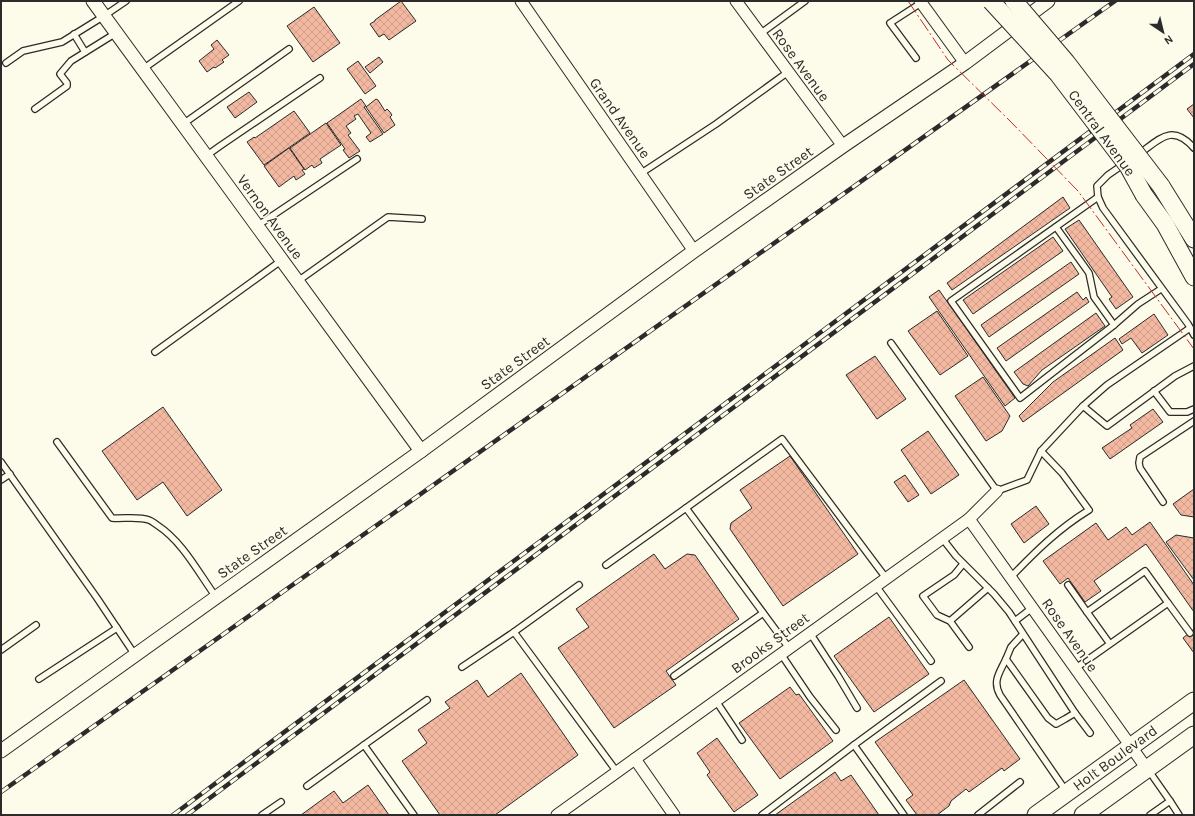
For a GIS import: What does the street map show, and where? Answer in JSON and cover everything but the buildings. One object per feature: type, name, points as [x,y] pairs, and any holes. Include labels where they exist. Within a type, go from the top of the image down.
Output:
[{"type":"main road","name":"Central Avenue","points":[[991,1],[1058,74],[1128,166],[1144,195],[1165,224],[1194,277]]},
{"type":"main road","name":"Central Avenue","points":[[1014,1],[1066,62],[1161,186],[1194,238]]},
{"type":"main road","name":"Holt Boulevard","points":[[1036,815],[1194,701]]},
{"type":"main road","name":"Holt Boulevard","points":[[1083,815],[1194,735]]},
{"type":"street","name":"Vernon Avenue","points":[[93,1],[421,451]]},
{"type":"street","name":"Grand Avenue","points":[[521,1],[694,251]]},
{"type":"street","name":"Rose Avenue","points":[[736,1],[843,146]]},
{"type":"street","name":"State Street","points":[[3,747],[135,656],[421,451],[694,251],[843,146],[965,63],[1048,1]]},
{"type":"street","points":[[920,2],[965,63]]},
{"type":"street","name":"Brooks Street","points":[[557,815],[969,519],[997,490]]},
{"type":"street","name":"Rose Avenue","points":[[969,519],[1147,769]]},
{"type":"street","points":[[635,759],[674,815]]},
{"type":"lane","points":[[6,63],[23,51],[62,42],[126,1]]},
{"type":"lane","points":[[143,70],[239,1]]},
{"type":"lane","points":[[760,34],[805,1]]},
{"type":"lane","points":[[916,58],[890,23],[920,2]]},
{"type":"lane","points":[[35,109],[66,86],[67,83],[60,74],[71,61],[116,32]]},
{"type":"lane","points":[[74,34],[86,52]]},
{"type":"lane","points":[[183,124],[289,49]]},
{"type":"lane","points":[[640,174],[716,124],[788,72]]},
{"type":"lane","points":[[206,156],[320,78]]},
{"type":"lane","points":[[1194,148],[1186,139],[1174,134],[1164,136],[1108,175],[1097,186],[1098,197],[1103,208],[1194,335]]},
{"type":"lane","points":[[257,226],[357,159]]},
{"type":"lane","points":[[1098,197],[951,301],[1020,398],[1114,325],[1138,304],[1161,289]]},
{"type":"lane","points":[[297,281],[388,217],[422,218]]},
{"type":"lane","points":[[1056,227],[1089,273],[1094,297],[1114,325]]},
{"type":"lane","points":[[155,352],[282,260]]},
{"type":"lane","points":[[891,343],[997,490],[1027,480],[1041,450],[1083,406],[1107,385],[1190,328]]},
{"type":"lane","points":[[1083,406],[1107,426],[1175,376],[1194,366]]},
{"type":"lane","points":[[1154,391],[1170,412],[1187,412],[1194,409]]},
{"type":"lane","points":[[1163,502],[1140,468],[1140,457],[1194,421]]},
{"type":"lane","points":[[606,565],[782,439],[886,578]]},
{"type":"lane","points":[[57,442],[112,518],[149,520],[166,531],[180,545],[216,597]]},
{"type":"lane","points":[[1011,578],[1034,552],[1070,522],[1089,510],[1062,473],[1041,450]]},
{"type":"lane","points":[[1,462],[97,598],[135,656]]},
{"type":"lane","points":[[1,480],[10,474]]},
{"type":"lane","points":[[686,508],[763,613],[810,697],[836,730]]},
{"type":"lane","points":[[942,538],[956,556],[1010,612],[1023,634],[1090,733]]},
{"type":"lane","points":[[964,564],[954,575],[923,596],[937,615],[950,621],[969,646]]},
{"type":"lane","points":[[1087,612],[1145,571],[1190,633]]},
{"type":"lane","points":[[462,668],[579,585]]},
{"type":"lane","points":[[1068,585],[1110,644]]},
{"type":"lane","points":[[876,586],[931,661]]},
{"type":"lane","points":[[950,621],[988,588]]},
{"type":"lane","points":[[1076,668],[1168,603]]},
{"type":"lane","points":[[1015,621],[1032,608]]},
{"type":"lane","points":[[674,676],[763,613]]},
{"type":"lane","points":[[1,650],[36,624]]},
{"type":"lane","points":[[38,679],[117,628]]},
{"type":"lane","points":[[514,632],[617,772]]},
{"type":"lane","points":[[810,634],[857,708]]},
{"type":"lane","points":[[1023,634],[1011,647],[997,678],[997,690],[1067,793]]},
{"type":"lane","points":[[1006,659],[1048,718],[1056,724],[1066,720],[1075,712]]},
{"type":"lane","points":[[762,815],[941,681]]},
{"type":"lane","points":[[307,786],[427,700]]},
{"type":"lane","points":[[716,701],[742,740]]},
{"type":"lane","points":[[364,745],[414,815]]},
{"type":"lane","points":[[854,745],[904,815]]},
{"type":"lane","points":[[1147,769],[1179,815]]},
{"type":"lane","points":[[978,815],[1020,782]]},
{"type":"lane","points":[[1150,815],[1170,801]]},
{"type":"lane","points":[[262,815],[280,802]]},
{"type":"railway","points":[[1,792],[1115,1]]},
{"type":"railway","points":[[173,815],[1194,54]]},
{"type":"railway","points":[[187,815],[1194,64]]},
{"type":"power","points":[[908,1],[948,60],[1078,191],[1194,349]]}]
